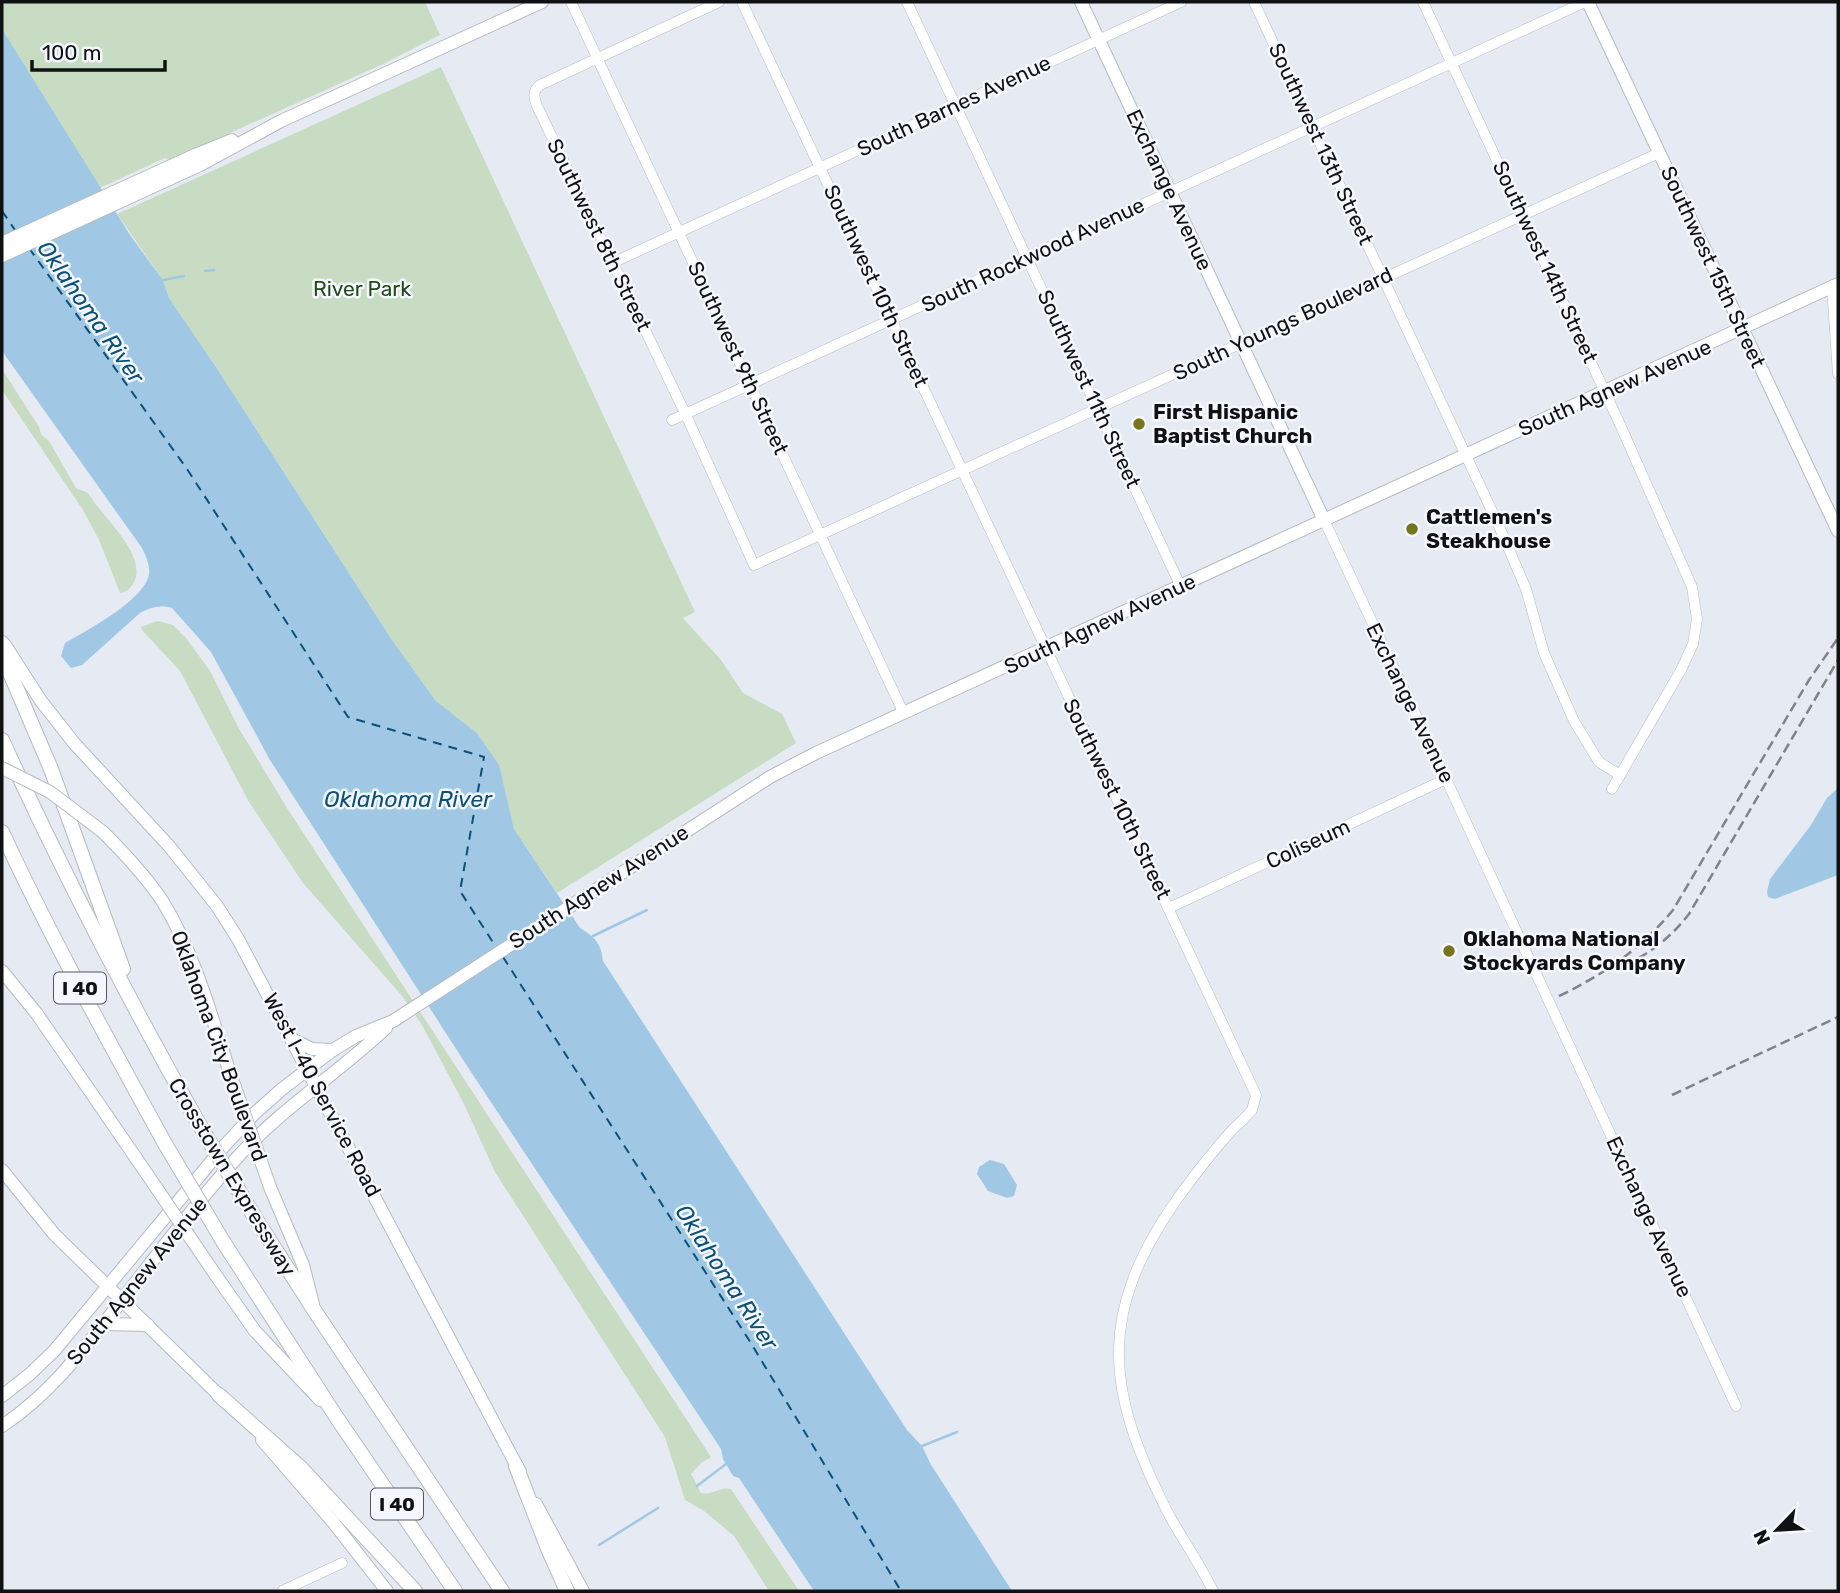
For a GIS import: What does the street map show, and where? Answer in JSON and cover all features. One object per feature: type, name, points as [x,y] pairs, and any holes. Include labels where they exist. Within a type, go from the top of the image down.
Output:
[{"type":"highway","points":[[2,641],[10,673],[51,769],[144,1027]]},
{"type":"highway","name":"Crosstown Expressway","points":[[2,740],[74,892],[144,1027],[199,1124],[316,1313],[502,1591]]},
{"type":"highway","name":"Crosstown Expressway","points":[[2,832],[75,978],[164,1142],[224,1243],[337,1418],[455,1591]]},
{"type":"highway","points":[[219,1395],[301,1468],[415,1591]]},
{"type":"highway","points":[[516,1466],[567,1591]]},
{"type":"main road","points":[[2,256],[176,170],[542,2]]},
{"type":"main road","name":"Exchange Avenue","points":[[1081,2],[1324,520]]},
{"type":"main road","name":"Southwest 15th Street","points":[[1587,2],[1838,531]]},
{"type":"main road","points":[[2,243],[176,170]]},
{"type":"main road","name":"South Agnew Avenue","points":[[2,1426],[47,1391],[234,1161],[316,1084],[364,1048],[393,1021],[770,777],[816,753],[1835,285]]},
{"type":"main road","name":"West I-40 Service Road","points":[[2,641],[67,735],[169,846],[217,906],[257,972],[583,1591]]},
{"type":"main road","name":"Oklahoma City Boulevard","points":[[2,768],[50,792],[103,832],[146,879],[174,922],[198,975],[270,1187],[303,1265],[316,1313]]},
{"type":"main road","points":[[2,971],[37,1014],[255,1331],[337,1418]]},
{"type":"main road","name":"South Agnew Avenue","points":[[2,1396],[54,1351],[225,1145],[282,1089],[333,1050],[356,1036],[393,1021]]},
{"type":"main road","points":[[292,1038],[312,1049],[333,1050]]},
{"type":"main road","points":[[2,1170],[34,1212],[219,1395],[295,1476],[387,1591]]},
{"type":"main road","points":[[104,1324],[148,1325]]},
{"type":"main road","points":[[30,1374],[47,1391]]},
{"type":"street","name":"Southwest 9th Street","points":[[572,2],[904,714]]},
{"type":"street","name":"Southwest 8th Street","points":[[719,2],[540,85],[534,94],[537,106],[686,415],[754,565]]},
{"type":"street","name":"Southwest 10th Street","points":[[742,2],[1253,1086],[1255,1103],[1247,1117],[1234,1129],[1164,1218],[1141,1259],[1127,1293],[1122,1314],[1119,1370],[1124,1405],[1140,1453],[1169,1514],[1212,1589],[1222,1591]]},
{"type":"street","name":"Southwest 11th Street","points":[[907,2],[1181,587]]},
{"type":"street","name":"South Barnes Avenue","points":[[612,263],[1181,2]]},
{"type":"street","name":"Southwest 13th Street","points":[[1254,2],[1523,581],[1544,653],[1574,721],[1599,762],[1620,775]]},
{"type":"street","name":"Southwest 14th Street","points":[[1423,2],[1605,392],[1685,570],[1694,597],[1696,632],[1687,658],[1612,789]]},
{"type":"street","name":"South Rockwood Avenue","points":[[672,420],[1587,2]]},
{"type":"street","name":"South Youngs Boulevard","points":[[754,565],[1659,153]]},
{"type":"street","points":[[1835,285],[1838,374]]},
{"type":"street","name":"Exchange Avenue","points":[[1324,520],[1736,1406]]},
{"type":"street","name":"Coliseum","points":[[1169,908],[1446,779]]},
{"type":"street","points":[[282,1591],[342,1563]]},
{"type":"green space","points":[[2,2],[425,2],[440,35],[383,64],[170,160],[165,158],[2,233]]},
{"type":"green space","name":"River Park","points":[[441,67],[695,612],[683,618],[721,660],[743,693],[782,714],[796,743],[557,893],[514,829],[498,765],[477,733],[436,701],[392,640],[169,298],[163,280],[117,214]]},
{"type":"green space","points":[[2,369],[76,488],[88,493],[130,549],[136,573],[133,584],[126,591],[120,593],[99,540],[83,510],[2,390]]},
{"type":"green space","points":[[158,621],[173,625],[210,671],[238,727],[287,808],[711,1457],[691,1474],[701,1493],[731,1489],[799,1591],[769,1591],[734,1536],[704,1511],[685,1500],[665,1437],[495,1172],[464,1104],[422,1025],[402,996],[303,883],[249,802],[180,671],[142,630],[141,627]]},
{"type":"water","name":"Oklahoma River","points":[[2,29],[130,235],[163,280],[169,298],[392,640],[436,701],[477,733],[499,765],[514,829],[580,928],[596,941],[603,961],[907,1430],[922,1446],[930,1463],[1012,1591],[814,1591],[739,1478],[733,1476],[723,1459],[721,1449],[469,1069],[270,760],[211,652],[172,608],[159,607],[140,613],[82,665],[71,668],[61,656],[65,643],[113,614],[137,594],[145,584],[149,567],[142,548],[2,351]]},
{"type":"water","points":[[1838,788],[1838,875],[1775,899],[1768,897],[1770,879],[1811,825],[1827,798]]},
{"type":"water","points":[[990,1160],[1004,1164],[1017,1185],[1014,1196],[1007,1198],[988,1191],[977,1174],[979,1167]]},
{"type":"waterway","points":[[205,271],[214,270]]},
{"type":"waterway","points":[[163,280],[184,276]]},
{"type":"waterway","points":[[593,936],[647,910]]},
{"type":"waterway","points":[[922,1446],[957,1432]]},
{"type":"waterway","points":[[697,1486],[726,1464]]},
{"type":"waterway","points":[[599,1545],[658,1508]]},
{"type":"ferry route","points":[[2,211],[15,230]]},
{"type":"ferry route","points":[[29,248],[187,469],[348,717],[484,757],[460,891],[496,947]]},
{"type":"ferry route","points":[[503,957],[749,1340],[901,1591]]},
{"type":"railway","points":[[1559,996],[1620,960],[1648,937],[1673,910],[1809,680],[1838,638]]},
{"type":"railway","points":[[1625,965],[1660,944],[1689,914],[1838,660]]},
{"type":"railway","points":[[1672,1095],[1838,1017]]},
{"type":"place","name":"First Hispanic Baptist Church","points":[[1139,424]]},
{"type":"place","name":"Cattlemen's Steakhouse","points":[[1412,529]]},
{"type":"place","name":"Oklahoma National Stockyards Company","points":[[1449,951]]}]
